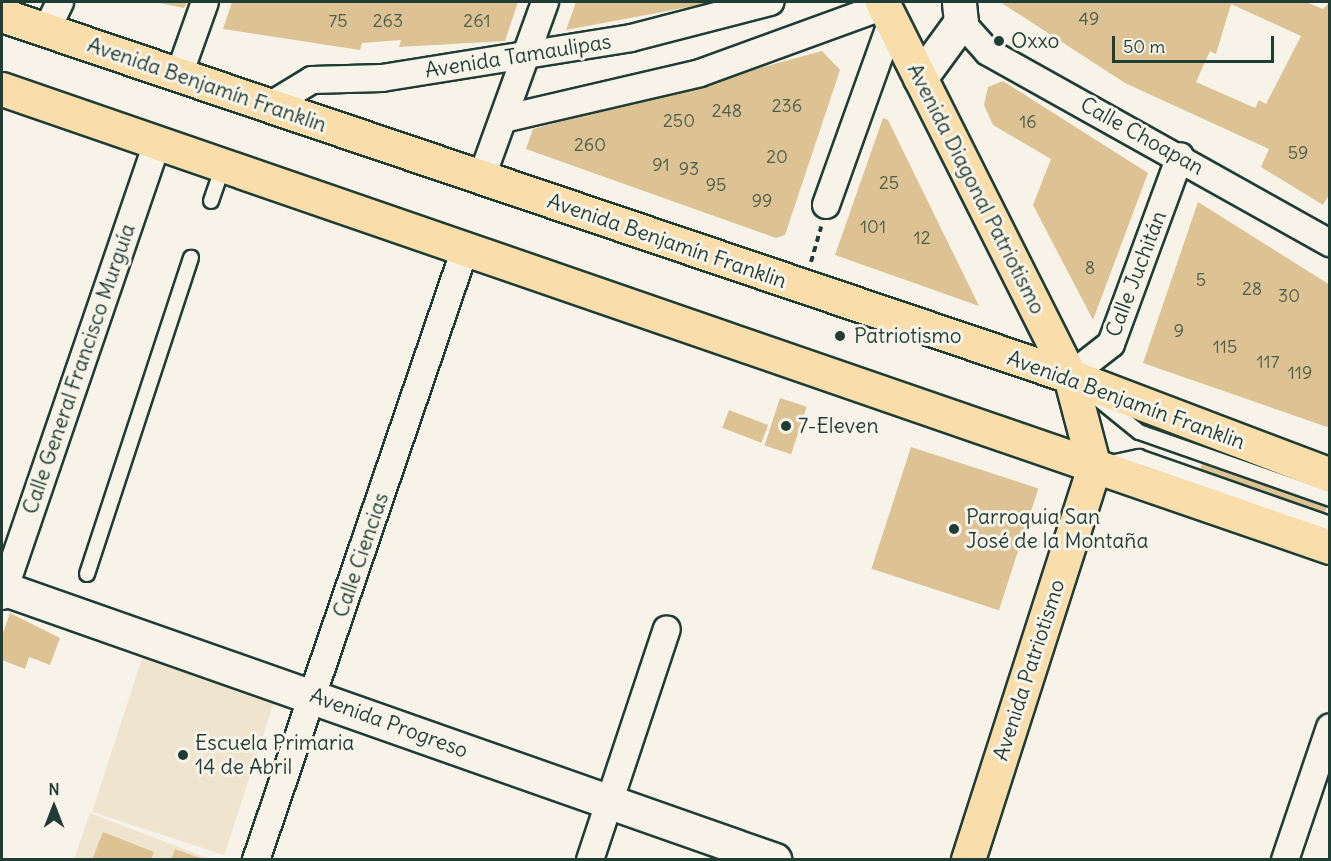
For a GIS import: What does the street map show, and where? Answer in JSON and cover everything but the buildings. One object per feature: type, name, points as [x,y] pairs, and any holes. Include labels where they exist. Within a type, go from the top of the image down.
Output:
[{"type":"main road","name":"Avenida Diagonal Patriotismo","points":[[886,9],[1070,376]]},
{"type":"main road","name":"Avenida Benjamín Franklin","points":[[2,15],[481,179],[1070,376],[1329,475]]},
{"type":"main road","points":[[2,89],[1329,547]]},
{"type":"main road","points":[[1070,376],[1094,467]]},
{"type":"main road","name":"Avenida Patriotismo","points":[[968,860],[1094,467]]},
{"type":"street","points":[[46,31],[60,2]]},
{"type":"street","points":[[179,75],[205,2]]},
{"type":"street","points":[[481,179],[545,2]]},
{"type":"street","name":"Avenida Tamaulipas","points":[[269,106],[312,80],[381,78],[631,38],[770,2]]},
{"type":"street","points":[[503,119],[700,73],[886,9]]},
{"type":"street","points":[[826,205],[886,9]]},
{"type":"street","points":[[920,78],[960,12]]},
{"type":"street","name":"Calle Choapan","points":[[960,12],[988,52],[1328,239]]},
{"type":"street","name":"Calle General Francisco Murguía","points":[[2,591],[157,143]]},
{"type":"street","name":"Calle Juchitán","points":[[1070,376],[1111,344],[1180,156]]},
{"type":"street","name":"Calle Ciencias","points":[[256,860],[465,249]]},
{"type":"street","name":"Avenida Progreso","points":[[2,591],[313,696],[775,860]]},
{"type":"street","points":[[590,860],[667,629]]},
{"type":"street","points":[[1285,860],[1329,727]]},
{"type":"lane","points":[[211,201],[223,166]]},
{"type":"lane","points":[[87,574],[190,258]]},
{"type":"lane","points":[[1070,376],[1139,432],[1329,499]]},
{"type":"lane","points":[[1094,467],[1139,457],[1329,524]]},
{"type":"shaded area","name":"Escuela Primaria 14 de Abril","points":[[143,655],[275,698],[224,855],[92,812]]},
{"type":"shaded area","points":[[90,813],[210,859],[74,860]]},
{"type":"place","name":"Oxxo","points":[[999,41]]},
{"type":"place","name":"Patriotismo","points":[[840,336]]},
{"type":"place","name":"7-Eleven","points":[[786,426]]},
{"type":"place","name":"Parroquia San José de la Montaña","points":[[954,529]]},
{"type":"place","name":"Escuela Primaria 14 de Abril","points":[[183,755]]}]
